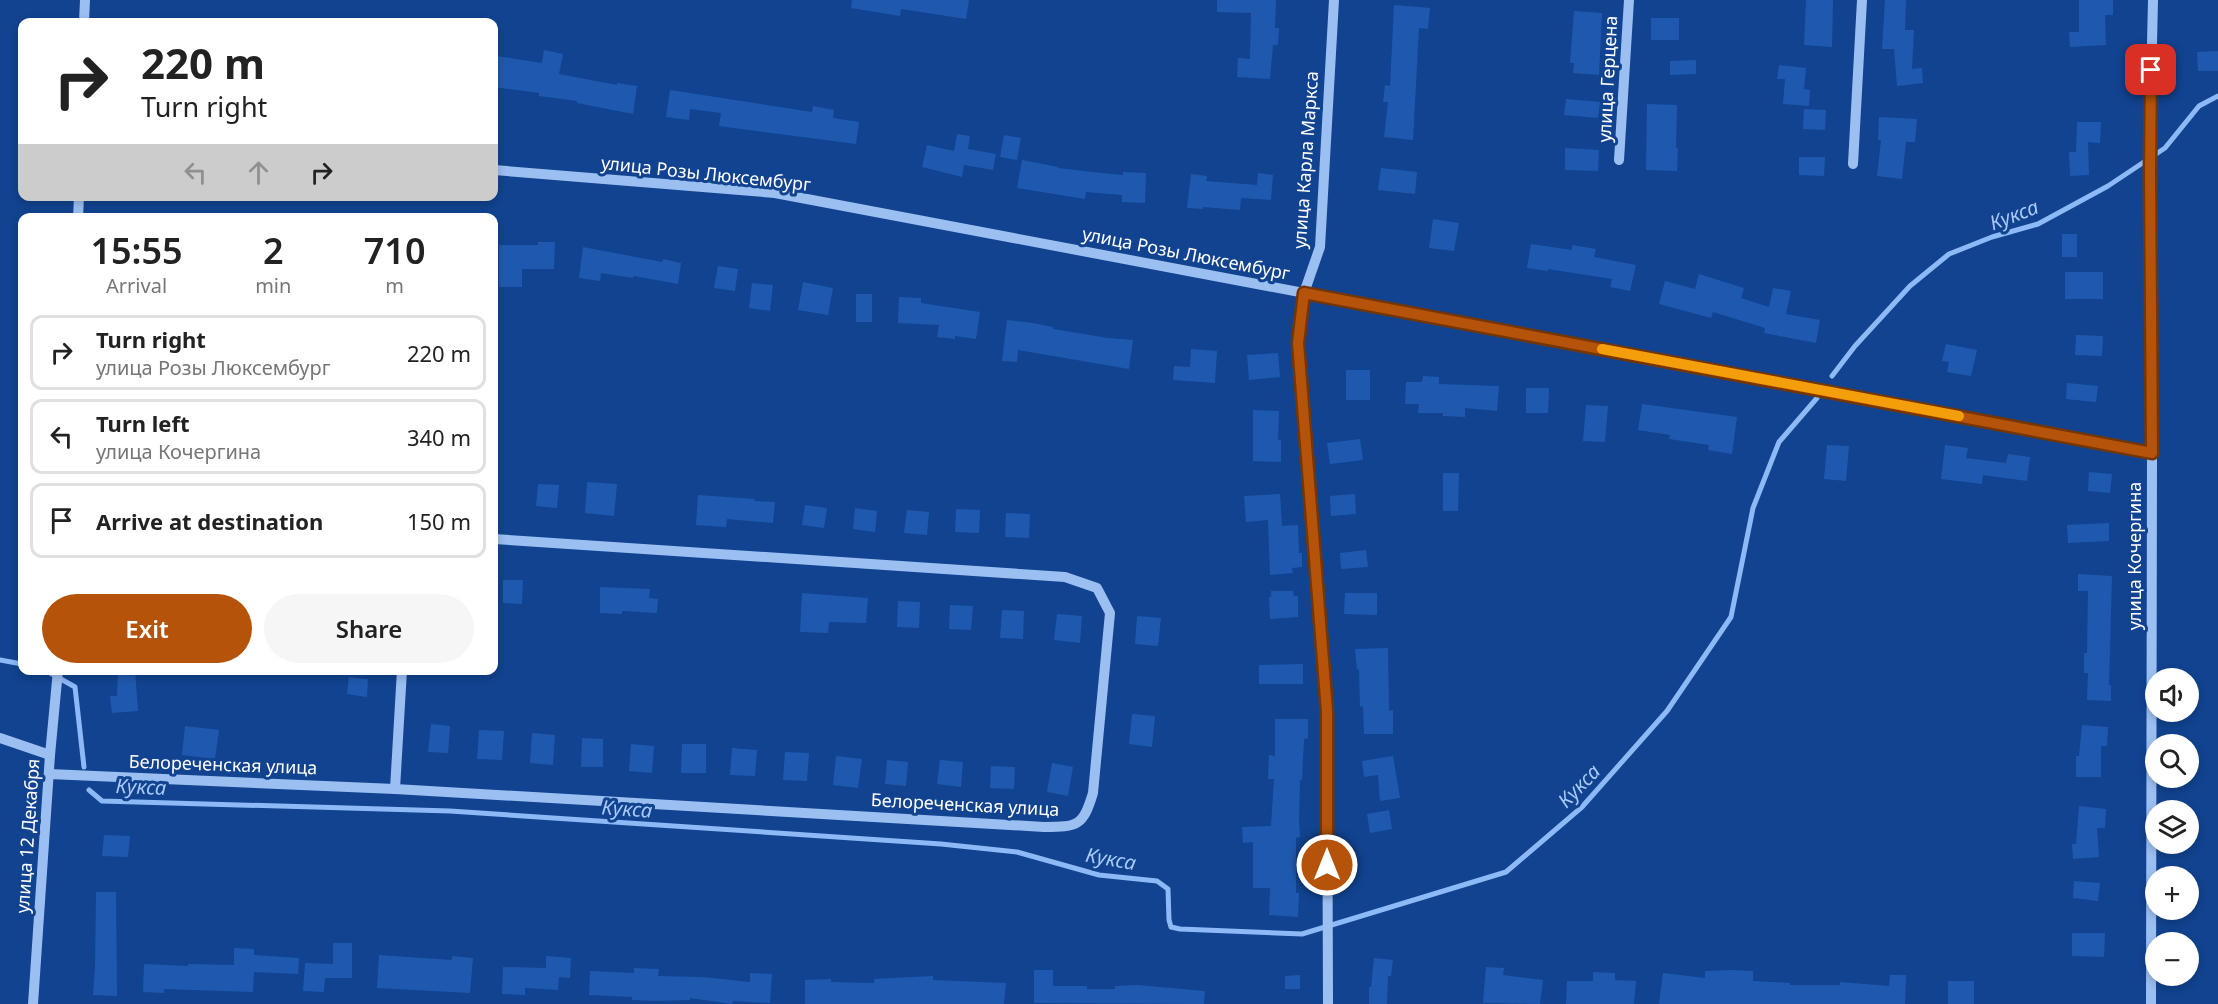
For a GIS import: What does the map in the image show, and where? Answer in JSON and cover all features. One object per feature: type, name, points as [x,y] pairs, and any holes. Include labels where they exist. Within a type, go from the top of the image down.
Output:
[{"type":"street","points":[[84,18],[85,0]]},
{"type":"street","name":"улица Карла Маркса","points":[[1328,1004],[1327,711],[1298,343],[1304,293],[1320,247],[1334,0]]},
{"type":"street","name":"улица Герцена","points":[[1620,160],[1629,0]]},
{"type":"street","points":[[1853,164],[1862,0]]},
{"type":"street","name":"улица Кочергина","points":[[2151,1004],[2150,140],[2153,0]]},
{"type":"street","name":"улица Розы Люксембург","points":[[498,170],[775,194],[2152,453]]},
{"type":"street","name":"Белореченская улица","points":[[49,774],[395,789],[1044,827],[1071,827],[1086,815],[1093,793],[1110,613],[1097,588],[1065,577],[498,539]]},
{"type":"street","name":"улица 12 Декабря","points":[[33,1004],[58,675]]},
{"type":"street","points":[[395,789],[402,675]]},
{"type":"street","points":[[0,738],[50,755]]},
{"type":"building","points":[[852,0],[969,0],[966,19],[901,9],[900,16],[851,8]]},
{"type":"building","points":[[1217,0],[1276,0],[1275,28],[1279,28],[1278,45],[1273,45],[1270,79],[1237,77],[1238,58],[1250,59],[1251,13],[1217,12]]},
{"type":"building","points":[[1806,0],[1833,0],[1832,47],[1804,45]]},
{"type":"building","points":[[1885,0],[1906,0],[1905,30],[1914,30],[1912,69],[1922,68],[1923,83],[1897,86],[1894,49],[1882,49]]},
{"type":"building","points":[[2079,0],[2113,0],[2113,15],[2105,15],[2106,45],[2070,47],[2069,32],[2079,32]]},
{"type":"building","points":[[1394,5],[1430,8],[1428,29],[1419,28],[1413,140],[1384,137],[1388,102],[1383,102],[1385,85],[1390,86]]},
{"type":"building","points":[[1574,11],[1602,13],[1599,75],[1573,73],[1574,63],[1570,63]]},
{"type":"building","points":[[1651,18],[1679,18],[1679,40],[1651,40]]},
{"type":"building","points":[[544,50],[563,54],[559,74],[617,85],[617,83],[637,86],[633,114],[577,103],[577,101],[539,96],[539,93],[498,88],[498,56],[542,63]]},
{"type":"building","points":[[2218,51],[2218,71],[2198,71],[2197,52]]},
{"type":"building","points":[[1696,60],[1696,74],[1670,75],[1670,61]]},
{"type":"building","points":[[1779,65],[1806,68],[1804,89],[1810,90],[1809,106],[1783,104],[1785,79],[1777,79]]},
{"type":"building","points":[[670,90],[812,112],[813,106],[834,110],[833,118],[859,122],[856,144],[719,126],[721,113],[690,109],[689,120],[666,117]]},
{"type":"building","points":[[1566,99],[1600,102],[1598,118],[1564,115]]},
{"type":"building","points":[[1647,104],[1677,105],[1677,171],[1646,170]]},
{"type":"building","points":[[1804,109],[1826,110],[1825,130],[1803,129]]},
{"type":"building","points":[[1879,117],[1917,119],[1915,142],[1906,142],[1902,179],[1877,176],[1881,140],[1878,140]]},
{"type":"building","points":[[2077,122],[2101,122],[2100,143],[2088,142],[2089,175],[2070,176],[2069,152],[2076,152]]},
{"type":"building","points":[[957,134],[970,136],[968,149],[996,154],[993,170],[964,165],[962,177],[922,167],[927,145],[954,151]]},
{"type":"building","points":[[1004,135],[1021,138],[1017,160],[1000,157]]},
{"type":"building","points":[[1565,148],[1599,150],[1598,171],[1565,170]]},
{"type":"building","points":[[1799,157],[1825,157],[1824,176],[1799,175]]},
{"type":"building","points":[[1022,160],[1058,168],[1101,173],[1123,175],[1123,172],[1146,173],[1145,203],[1122,202],[1122,195],[1086,192],[1085,199],[1017,188]]},
{"type":"building","points":[[1381,168],[1417,172],[1415,194],[1378,190]]},
{"type":"building","points":[[1258,173],[1273,175],[1271,200],[1241,198],[1240,210],[1187,208],[1191,174],[1207,176],[1206,181],[1257,185]]},
{"type":"building","points":[[1433,219],[1459,223],[1454,251],[1429,248]]},
{"type":"building","points":[[2062,234],[2077,234],[2077,257],[2062,257]]},
{"type":"building","points":[[538,242],[555,242],[554,269],[522,269],[522,287],[499,287],[499,245],[538,245]]},
{"type":"building","points":[[1531,244],[1572,250],[1572,245],[1596,249],[1594,257],[1636,265],[1630,291],[1610,287],[1612,279],[1527,268]]},
{"type":"building","points":[[583,247],[662,262],[663,259],[681,263],[678,284],[601,273],[600,281],[579,278]]},
{"type":"building","points":[[718,266],[738,269],[735,291],[714,288]]},
{"type":"building","points":[[2065,272],[2103,272],[2103,299],[2065,299]]},
{"type":"building","points":[[1699,274],[1744,288],[1741,298],[1769,307],[1773,288],[1791,291],[1786,314],[1820,320],[1816,343],[1764,333],[1765,328],[1713,312],[1711,318],[1659,304],[1665,281],[1695,289]]},
{"type":"building","points":[[803,282],[833,288],[828,315],[798,310]]},
{"type":"building","points":[[752,283],[773,285],[770,311],[749,308]]},
{"type":"building","points":[[856,294],[872,294],[872,322],[856,322]]},
{"type":"building","points":[[899,297],[921,298],[921,303],[980,312],[976,339],[955,336],[955,339],[937,337],[939,325],[898,323]]},
{"type":"building","points":[[1007,320],[1108,338],[1133,340],[1129,369],[1018,350],[1017,362],[1002,361]]},
{"type":"building","points":[[2076,335],[2103,336],[2102,356],[2075,355]]},
{"type":"building","points":[[1946,344],[1977,350],[1971,376],[1947,372],[1949,362],[1942,361]]},
{"type":"building","points":[[1191,349],[1217,351],[1215,383],[1173,380],[1174,366],[1190,367]]},
{"type":"building","points":[[1278,353],[1280,377],[1249,380],[1247,355]]},
{"type":"building","points":[[1346,370],[1370,370],[1370,400],[1346,400]]},
{"type":"building","points":[[1423,376],[1439,377],[1439,384],[1499,386],[1497,411],[1465,408],[1465,417],[1443,416],[1443,413],[1418,413],[1419,404],[1405,404],[1406,382],[1422,382]]},
{"type":"building","points":[[2067,383],[2098,386],[2096,402],[2066,399]]},
{"type":"building","points":[[1526,388],[1549,388],[1548,413],[1526,413]]},
{"type":"building","points":[[1642,404],[1737,417],[1732,454],[1708,450],[1709,445],[1669,439],[1670,435],[1638,430]]},
{"type":"building","points":[[1586,405],[1608,406],[1605,442],[1583,441]]},
{"type":"building","points":[[1253,410],[1279,411],[1278,440],[1281,440],[1281,462],[1253,461]]},
{"type":"building","points":[[1360,439],[1363,460],[1330,464],[1327,443]]},
{"type":"building","points":[[1827,445],[1849,446],[1846,481],[1824,479]]},
{"type":"building","points":[[1945,445],[1968,448],[1966,458],[2006,463],[2008,454],[2030,457],[2027,481],[1983,475],[1982,484],[1941,479]]},
{"type":"building","points":[[2089,472],[2112,474],[2110,493],[2088,491]]},
{"type":"building","points":[[1443,473],[1459,473],[1458,511],[1443,511]]},
{"type":"building","points":[[587,482],[617,484],[614,516],[585,513]]},
{"type":"building","points":[[538,484],[559,485],[557,508],[536,506]]},
{"type":"building","points":[[1280,494],[1282,526],[1298,525],[1302,567],[1292,568],[1293,573],[1270,575],[1268,520],[1246,522],[1244,496]]},
{"type":"building","points":[[1355,494],[1356,514],[1331,516],[1330,496]]},
{"type":"building","points":[[698,495],[775,502],[773,523],[727,519],[726,527],[696,525]]},
{"type":"building","points":[[805,505],[827,508],[824,528],[802,525]]},
{"type":"building","points":[[855,508],[877,511],[875,532],[853,529]]},
{"type":"building","points":[[956,509],[980,510],[979,533],[955,532]]},
{"type":"building","points":[[907,510],[929,512],[927,535],[904,533]]},
{"type":"building","points":[[1006,513],[1030,514],[1029,538],[1005,537]]},
{"type":"building","points":[[2109,523],[2109,541],[2068,543],[2067,525]]},
{"type":"building","points":[[1366,550],[1368,567],[1341,569],[1340,553]]},
{"type":"building","points":[[2078,574],[2112,576],[2109,685],[2111,685],[2111,701],[2087,700],[2088,673],[2084,673],[2084,653],[2087,653],[2088,591],[2078,591]]},
{"type":"building","points":[[503,580],[523,580],[522,604],[503,603]]},
{"type":"building","points":[[600,587],[650,589],[649,598],[658,599],[657,613],[622,611],[622,614],[600,613]]},
{"type":"building","points":[[1271,591],[1293,591],[1294,596],[1298,596],[1298,617],[1270,619]]},
{"type":"building","points":[[802,593],[868,598],[866,623],[829,622],[828,633],[800,632]]},
{"type":"building","points":[[1345,593],[1377,593],[1377,615],[1344,614]]},
{"type":"building","points":[[898,601],[920,602],[919,628],[897,627]]},
{"type":"building","points":[[950,605],[973,606],[971,630],[949,629]]},
{"type":"building","points":[[1002,610],[1024,611],[1023,639],[1000,638]]},
{"type":"building","points":[[1057,614],[1082,616],[1080,643],[1054,640]]},
{"type":"building","points":[[1137,616],[1161,618],[1158,646],[1135,644]]},
{"type":"building","points":[[1388,648],[1389,711],[1393,710],[1393,734],[1364,734],[1363,706],[1360,707],[1359,669],[1357,670],[1355,649]]},
{"type":"building","points":[[1303,664],[1303,684],[1259,684],[1259,665]]},
{"type":"building","points":[[118,675],[135,675],[138,711],[112,713],[110,696],[117,696]]},
{"type":"building","points":[[349,677],[368,679],[367,697],[347,694]]},
{"type":"building","points":[[1132,714],[1155,716],[1152,747],[1129,744]]},
{"type":"building","points":[[1275,719],[1308,719],[1308,738],[1304,739],[1302,780],[1300,780],[1300,837],[1296,838],[1298,917],[1269,915],[1270,888],[1253,888],[1253,842],[1243,843],[1242,827],[1271,826],[1274,779],[1268,779],[1269,755],[1275,756]]},
{"type":"building","points":[[431,724],[450,726],[448,753],[428,752]]},
{"type":"building","points":[[2082,725],[2108,727],[2107,746],[2101,746],[2101,777],[2076,777],[2076,756],[2079,756]]},
{"type":"building","points":[[185,726],[219,730],[215,759],[182,755]]},
{"type":"building","points":[[479,730],[504,731],[502,760],[477,759]]},
{"type":"building","points":[[532,733],[555,735],[553,765],[530,763]]},
{"type":"building","points":[[582,738],[603,739],[603,767],[581,767]]},
{"type":"building","points":[[631,744],[654,746],[652,773],[629,771]]},
{"type":"building","points":[[682,744],[706,744],[706,773],[681,773]]},
{"type":"building","points":[[732,748],[757,750],[755,776],[730,775]]},
{"type":"building","points":[[785,752],[809,753],[807,781],[783,780]]},
{"type":"building","points":[[836,756],[862,759],[858,788],[833,785]]},
{"type":"building","points":[[1393,756],[1400,798],[1380,801],[1378,775],[1364,777],[1362,761]]},
{"type":"building","points":[[887,760],[908,762],[906,786],[885,784]]},
{"type":"building","points":[[940,760],[963,762],[961,787],[937,784]]},
{"type":"building","points":[[1052,763],[1073,767],[1068,796],[1047,792]]},
{"type":"building","points":[[991,766],[1015,767],[1014,789],[990,788]]},
{"type":"building","points":[[2079,806],[2106,809],[2105,828],[2097,828],[2099,857],[2073,859],[2072,844],[2076,844]]},
{"type":"building","points":[[1389,810],[1392,829],[1370,833],[1367,814]]},
{"type":"building","points":[[104,835],[130,836],[128,857],[102,856]]},
{"type":"building","points":[[2074,881],[2100,883],[2098,901],[2073,898]]},
{"type":"building","points":[[96,892],[116,892],[117,996],[93,995]]},
{"type":"building","points":[[2072,933],[2105,933],[2104,957],[2072,956]]},
{"type":"building","points":[[333,943],[352,943],[352,978],[325,978],[324,992],[303,991],[305,963],[333,964]]},
{"type":"building","points":[[234,948],[254,949],[254,955],[299,958],[298,974],[254,972],[253,992],[164,989],[164,993],[143,992],[144,964],[234,965]]},
{"type":"building","points":[[379,955],[452,960],[452,956],[473,958],[470,993],[377,988]]},
{"type":"building","points":[[546,956],[571,958],[570,978],[559,977],[558,990],[525,988],[525,995],[502,994],[503,967],[546,968]]},
{"type":"building","points":[[1374,958],[1393,960],[1391,976],[1388,976],[1387,1004],[1369,1004],[1369,987],[1371,987]]},
{"type":"building","points":[[1486,967],[1504,968],[1503,975],[1543,980],[1540,1004],[1483,1003]]},
{"type":"building","points":[[634,968],[659,969],[658,976],[702,977],[750,982],[750,973],[772,974],[770,1003],[733,1001],[732,1004],[690,998],[690,1000],[632,1000],[632,997],[589,995],[590,971],[634,973]]},
{"type":"building","points":[[1034,970],[1053,970],[1053,986],[1115,989],[1115,986],[1137,985],[1205,991],[1204,1004],[1034,1003]]},
{"type":"building","points":[[1705,971],[1753,971],[1753,981],[1790,983],[1790,985],[1840,985],[1840,982],[1889,986],[1890,975],[1906,975],[1905,1004],[1659,1004],[1663,973],[1705,978]]},
{"type":"building","points":[[1593,972],[1615,973],[1615,980],[1636,981],[1634,1004],[1566,1004],[1567,981],[1593,981]]},
{"type":"building","points":[[1300,975],[1300,989],[1285,989],[1285,976]]},
{"type":"building","points":[[933,976],[933,980],[1006,983],[1004,1004],[805,1004],[805,980],[831,979],[831,982],[874,983],[874,979]]},
{"type":"building","points":[[1948,981],[1974,981],[1974,1004],[1948,1004]]},
{"type":"waterway","name":"Кукса","points":[[1832,376],[1855,346],[1910,286],[1949,254],[1992,237],[2038,224],[2108,186],[2165,148],[2199,106],[2218,96]]},
{"type":"waterway","name":"Кукса","points":[[89,790],[102,801],[450,811],[941,844],[1017,852],[1099,875],[1157,881],[1168,889],[1171,927],[1302,934],[1506,872],[1582,807],[1667,711],[1731,617],[1753,508],[1779,442],[1817,398]]},
{"type":"waterway","name":"Кукса","points":[[0,660],[18,663]]},
{"type":"waterway","name":"Кукса","points":[[54,675],[75,687],[84,767]]},
{"type":"slow traffic","points":[[1602,349],[1959,416]]},
{"type":"route","points":[[1327,865],[1327,711],[1298,343],[1304,293],[2152,453],[2151,70]]}]
